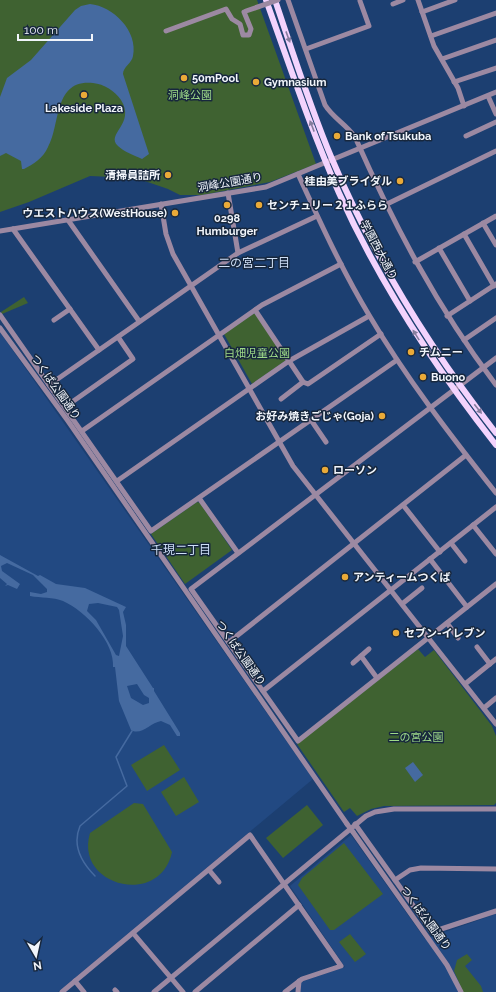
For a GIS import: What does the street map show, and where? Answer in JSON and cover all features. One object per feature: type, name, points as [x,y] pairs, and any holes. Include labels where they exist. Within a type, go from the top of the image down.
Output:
[{"type":"main road","name":"学園西大通り","points":[[266,0],[326,163],[377,270],[424,348],[496,444]]},
{"type":"main road","name":"学園西大通り","points":[[276,0],[332,160],[384,267],[430,343],[459,386],[496,433]]},
{"type":"street","points":[[166,31],[226,9],[232,19],[240,24],[243,35],[249,35],[250,29],[244,12],[276,0]]},
{"type":"street","points":[[288,0],[325,105],[332,115],[350,130],[360,148],[385,205],[415,262],[447,316],[496,385]]},
{"type":"street","points":[[393,4],[403,0]]},
{"type":"street","points":[[418,0],[431,36],[464,106]]},
{"type":"street","points":[[422,12],[455,0]]},
{"type":"street","points":[[306,49],[369,26],[360,1]]},
{"type":"street","points":[[431,36],[496,13]]},
{"type":"street","points":[[442,59],[496,40]]},
{"type":"street","points":[[454,82],[496,68]]},
{"type":"street","name":"洞峰公園通り","points":[[0,231],[266,187],[496,92]]},
{"type":"street","points":[[488,96],[496,114]]},
{"type":"street","points":[[466,136],[496,122]]},
{"type":"street","points":[[385,205],[496,151]]},
{"type":"street","points":[[298,174],[317,216],[369,316],[430,408],[496,493]]},
{"type":"street","points":[[228,193],[238,253]]},
{"type":"street","points":[[161,204],[169,245],[190,286],[293,466],[496,724]]},
{"type":"street","points":[[49,385],[238,253],[317,216]]},
{"type":"street","points":[[415,262],[496,216]]},
{"type":"street","points":[[68,220],[140,321]]},
{"type":"street","points":[[483,223],[496,244]]},
{"type":"street","points":[[14,229],[98,350]]},
{"type":"street","points":[[447,316],[495,285],[464,234]]},
{"type":"street","points":[[439,248],[470,301]]},
{"type":"street","points":[[82,431],[255,310],[341,264]]},
{"type":"street","points":[[54,320],[70,309]]},
{"type":"street","points":[[255,310],[303,382],[308,384],[381,334]]},
{"type":"street","points":[[0,315],[151,531],[397,360]]},
{"type":"street","points":[[117,481],[289,360],[369,316]]},
{"type":"street","points":[[464,340],[496,318]]},
{"type":"street","name":"つくば公園通り","points":[[0,328],[68,421],[347,824],[448,965],[461,992]]},
{"type":"street","points":[[65,407],[133,359],[118,337]]},
{"type":"street","points":[[496,358],[191,589],[298,740],[496,584]]},
{"type":"street","points":[[281,399],[303,382]]},
{"type":"street","points":[[311,420],[326,442]]},
{"type":"street","points":[[229,642],[466,455]]},
{"type":"street","points":[[199,498],[238,553]]},
{"type":"street","points":[[403,505],[440,552]]},
{"type":"street","points":[[263,691],[496,507]]},
{"type":"street","points":[[473,525],[496,554]]},
{"type":"street","points":[[451,543],[465,560]]},
{"type":"street","points":[[430,560],[467,607]]},
{"type":"street","points":[[402,604],[422,588]]},
{"type":"street","points":[[447,623],[458,638]]},
{"type":"street","points":[[477,647],[490,664]]},
{"type":"street","points":[[353,662],[369,649]]},
{"type":"street","points":[[361,656],[378,678]]},
{"type":"street","points":[[465,684],[496,659]]},
{"type":"street","points":[[484,708],[496,698]]},
{"type":"street","points":[[154,992],[355,824],[370,814],[388,809],[496,810]]},
{"type":"street","points":[[355,824],[432,932],[496,911]]},
{"type":"street","points":[[62,992],[250,835],[342,966],[299,981],[285,992]]},
{"type":"street","points":[[395,880],[410,870],[421,868],[496,868]]},
{"type":"street","points":[[209,870],[219,882]]},
{"type":"street","points":[[195,992],[299,905]]},
{"type":"street","points":[[133,933],[183,992]]},
{"type":"street","points":[[75,981],[84,992]]},
{"type":"street","points":[[298,992],[299,981]]},
{"type":"shaded area","points":[[90,4],[107,9],[115,15],[128,29],[132,38],[134,47],[133,56],[131,61],[124,69],[123,74],[149,154],[142,159],[123,150],[115,142],[115,137],[125,116],[125,108],[116,94],[105,86],[93,83],[80,84],[71,88],[65,95],[60,105],[52,137],[46,151],[35,163],[22,169],[21,161],[6,153],[0,156],[0,97],[7,78],[31,60],[75,10],[81,6]]},
{"type":"shaded area","points":[[0,332],[313,779],[58,992],[0,992]]},
{"type":"shaded area","points":[[0,555],[56,584],[85,588],[126,607],[123,612],[126,625],[126,646],[154,688],[154,691],[180,733],[180,736],[177,736],[170,725],[161,721],[142,730],[131,730],[119,701],[115,667],[113,667],[109,648],[97,629],[81,612],[63,601],[30,596],[30,592],[41,594],[47,592],[47,589],[33,575],[7,563],[1,566],[2,571],[20,584],[17,589],[8,585],[5,586],[7,584],[0,578]],"holes":[[[98,603],[117,607],[119,610],[123,636],[119,656],[116,655],[96,620],[87,611],[89,604]],[[137,684],[144,695],[149,698],[149,703],[143,705],[131,698],[127,686]]]},
{"type":"shaded area","points":[[413,762],[423,775],[415,782],[405,768]]},
{"type":"shaded area","points":[[351,835],[425,939],[496,914],[496,992],[300,992],[301,982],[345,967],[290,886]]},
{"type":"green space","name":"洞峰公園","points":[[0,0],[257,0],[316,164],[270,182],[202,195],[180,195],[168,189],[136,178],[90,176],[29,202],[0,212]]},
{"type":"green space","points":[[24,297],[28,303],[2,314],[1,312]]},
{"type":"green space","name":"白畑児童公園","points":[[253,314],[256,314],[286,357],[285,361],[252,384],[224,334]]},
{"type":"green space","points":[[197,502],[200,503],[232,550],[185,584],[151,534]]},
{"type":"green space","name":"二の宮公園","points":[[418,649],[425,657],[434,650],[492,726],[496,736],[496,803],[494,805],[384,806],[371,809],[357,816],[350,808],[344,812],[297,744]]},
{"type":"green space","points":[[164,745],[180,770],[147,791],[131,765]]},
{"type":"green space","points":[[184,777],[199,802],[176,816],[161,792]]},
{"type":"green space","points":[[134,803],[143,804],[172,852],[164,869],[152,880],[137,885],[120,883],[106,877],[94,866],[88,851],[90,833]]},
{"type":"green space","points":[[307,805],[323,825],[283,858],[266,838]]},
{"type":"green space","points":[[344,843],[383,894],[334,930],[330,930],[298,885],[302,878]]},
{"type":"green space","points":[[350,934],[366,954],[355,962],[339,942]]},
{"type":"green space","points":[[467,954],[472,960],[465,966],[481,986],[483,992],[463,992],[454,971],[457,960]]},
{"type":"waterway","points":[[95,876],[90,871],[79,853],[77,840],[78,833],[80,826],[127,786],[116,757],[132,731]]},
{"type":"place","name":"50mPool","points":[[184,78]]},
{"type":"place","name":"Gymnasium","points":[[256,82]]},
{"type":"place","name":"Lakeside Plaza","points":[[84,95]]},
{"type":"place","name":"Bank of Tsukuba","points":[[337,136]]},
{"type":"place","name":"清掃員詰所","points":[[168,175]]},
{"type":"place","name":"桂由美ブライダル","points":[[400,181]]},
{"type":"place","name":"0298 Humburger","points":[[227,205]]},
{"type":"place","name":"センチュリー２１ふらら","points":[[259,205]]},
{"type":"place","name":"ウエストハウス(WestHouse)","points":[[175,213]]},
{"type":"place","name":"チムニー","points":[[411,352]]},
{"type":"place","name":"Buono","points":[[423,377]]},
{"type":"place","name":"お好み焼きごじゃ(Goja)","points":[[382,416]]},
{"type":"place","name":"ローソン","points":[[325,470]]},
{"type":"place","name":"アンティームつくば","points":[[345,577]]},
{"type":"place","name":"セブン-イレブン","points":[[396,633]]},
{"type":"district","name":"二の宮二丁目","points":[[254,263]]},
{"type":"district","name":"千現二丁目","points":[[181,550]]}]
